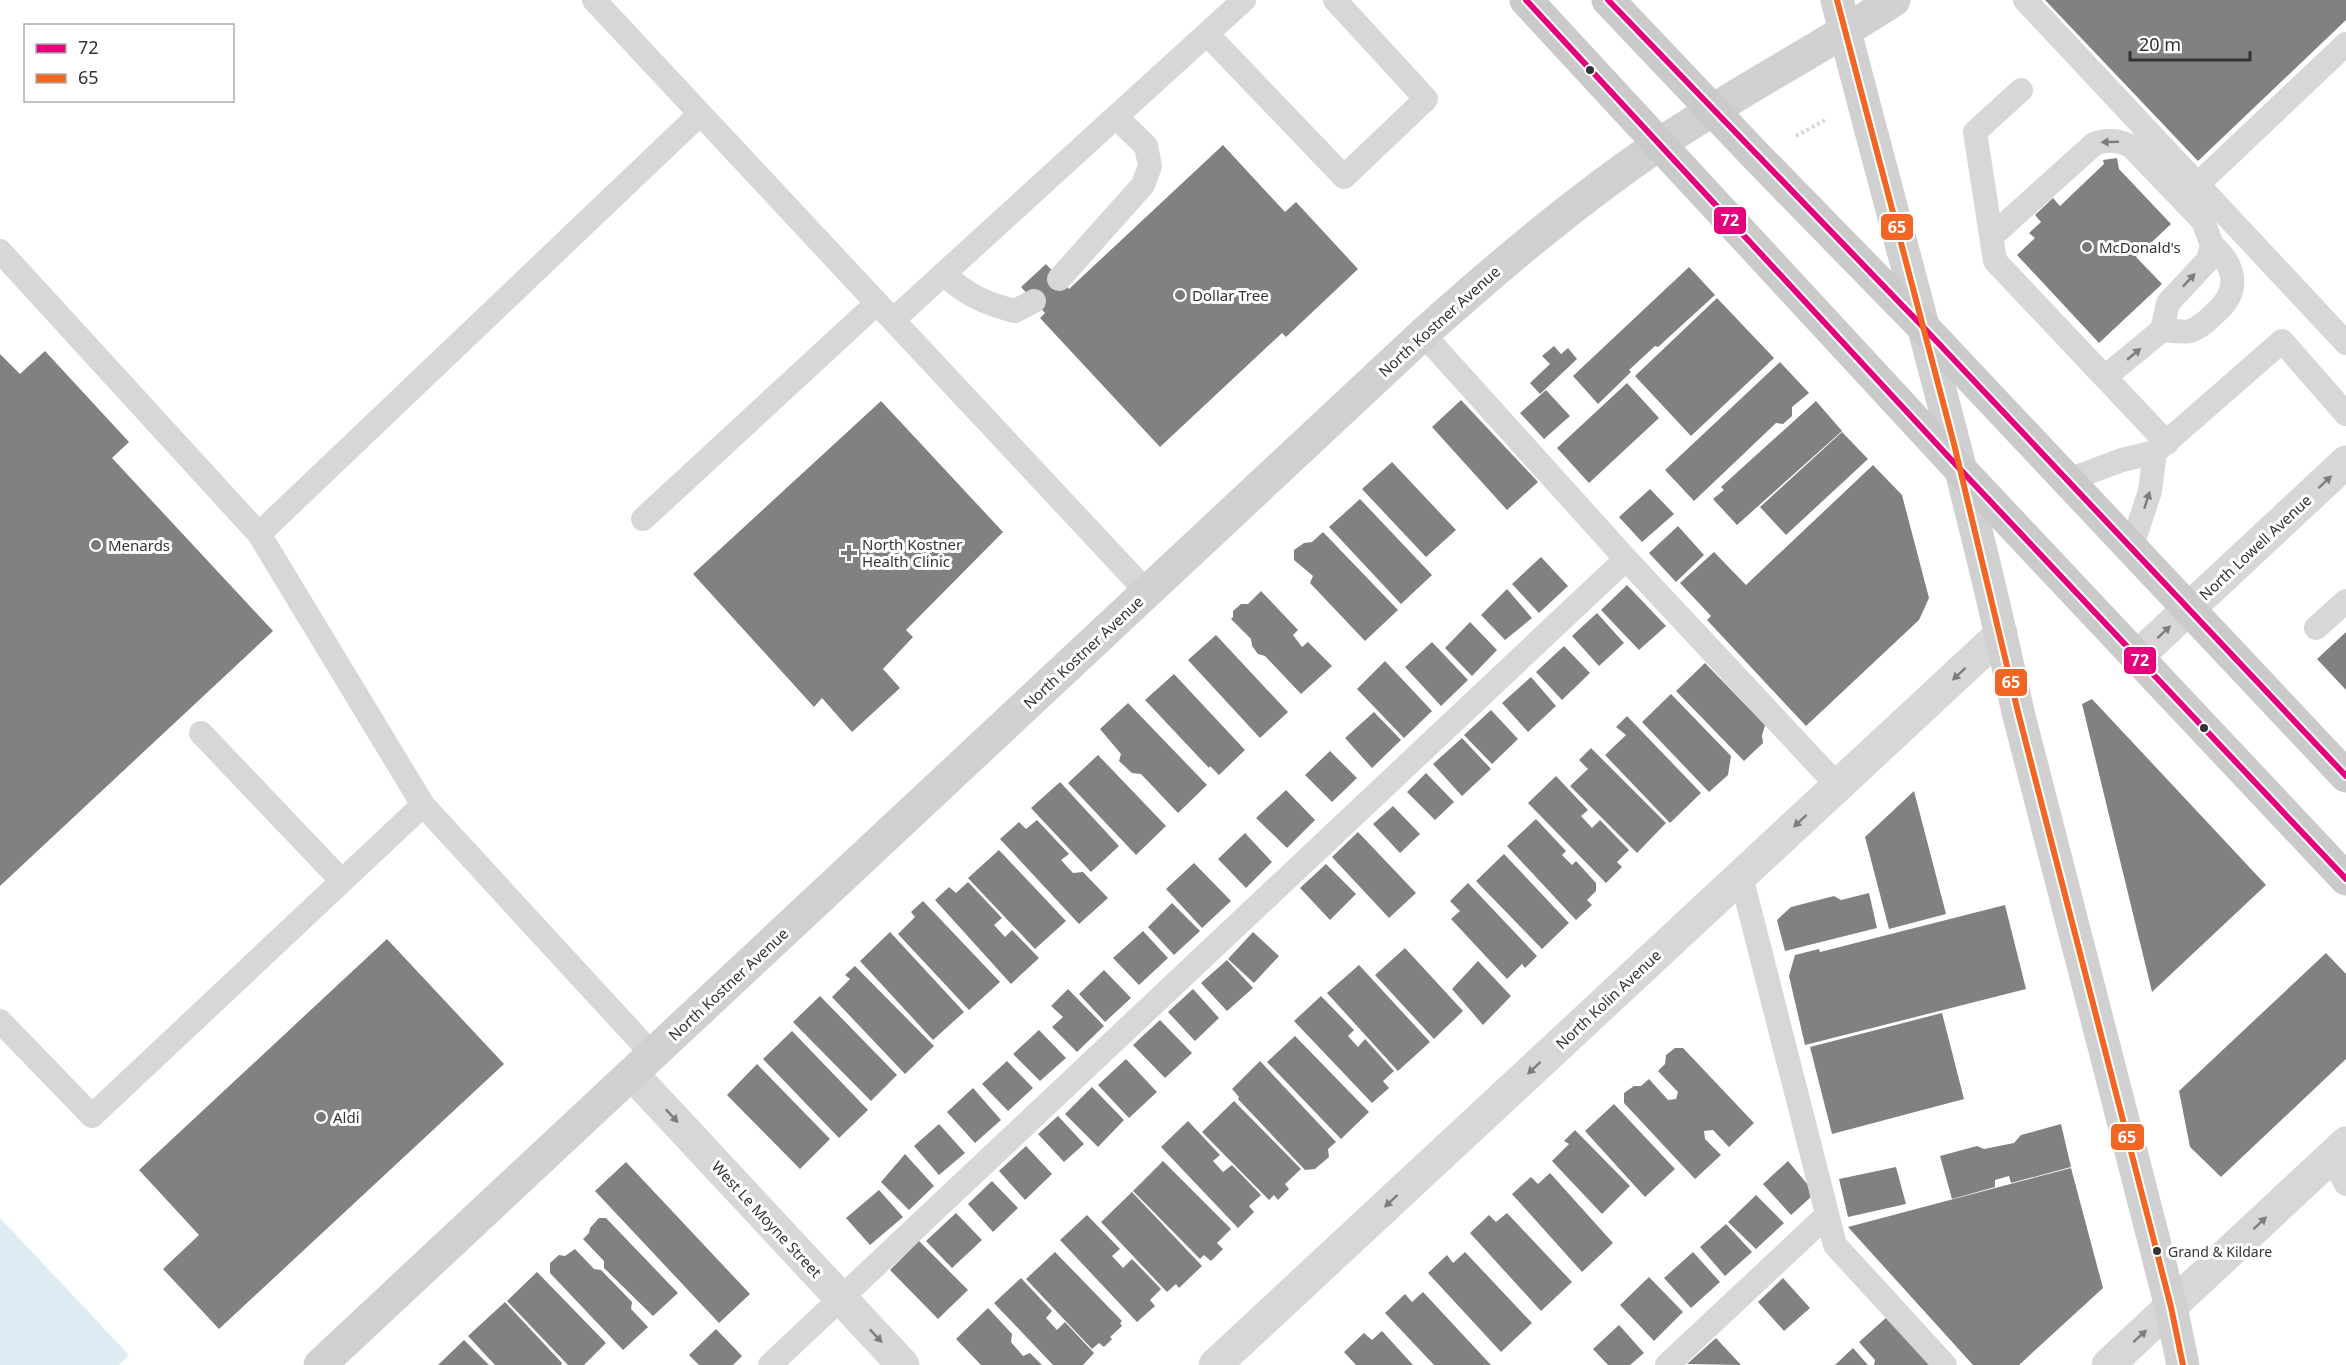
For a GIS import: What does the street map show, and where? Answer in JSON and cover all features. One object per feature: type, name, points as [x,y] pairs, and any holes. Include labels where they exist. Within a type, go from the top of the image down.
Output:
[{"type":"main road","points":[[1526,0],[1958,467],[2346,879]]},
{"type":"main road","points":[[1608,0],[1925,328],[2346,776]]},
{"type":"street","points":[[1838,0],[1925,328],[2001,634],[2018,712],[2172,1306],[2183,1365]]},
{"type":"street","name":"North Kostner Avenue","points":[[320,1365],[1423,334],[1517,251],[1660,144],[1894,0]]},
{"type":"street","name":"North Lowell Avenue","points":[[2138,656],[2346,462]]},
{"type":"street","name":"North Kolin Avenue","points":[[1215,1365],[2001,634]]},
{"type":"street","name":"West Le Moyne Street","points":[[642,1064],[841,1299],[903,1365]]},
{"type":"street","points":[[2108,1365],[2172,1306],[2341,1161]]},
{"type":"lane","points":[[594,0],[1147,592]]},
{"type":"lane","points":[[643,519],[885,311],[943,274],[1244,0]]},
{"type":"lane","points":[[1207,34],[1344,177],[1426,99],[1335,0]]},
{"type":"lane","points":[[2025,0],[2346,343]]},
{"type":"lane","points":[[2198,184],[2346,44]]},
{"type":"lane","points":[[2021,90],[1975,132],[1995,261],[2105,377],[2161,447]]},
{"type":"lane","points":[[259,534],[700,114]]},
{"type":"lane","points":[[1059,279],[1143,185],[1147,175],[1150,166],[1146,146],[1116,117]]},
{"type":"lane","points":[[1992,236],[2094,144],[2106,140],[2118,140],[2131,146],[2203,221],[2212,245],[2224,258],[2233,286],[2230,297],[2205,322],[2189,332],[2162,330]]},
{"type":"lane","points":[[2105,377],[2162,330],[2168,303],[2208,260],[2212,245]]},
{"type":"lane","points":[[0,251],[259,534],[423,805],[642,1064]]},
{"type":"lane","points":[[943,274],[966,294],[991,305],[1015,311],[1035,301]]},
{"type":"lane","points":[[1423,334],[1626,559],[1838,786]]},
{"type":"lane","points":[[2068,480],[2161,447],[2282,341],[2346,414]]},
{"type":"lane","points":[[2132,546],[2150,491],[2161,447]]},
{"type":"lane","points":[[770,1365],[1626,559]]},
{"type":"lane","points":[[2316,628],[2346,601]]},
{"type":"lane","points":[[201,733],[342,881]]},
{"type":"lane","points":[[0,1021],[92,1116],[423,805]]},
{"type":"lane","points":[[1741,876],[1835,1245],[1945,1365]]},
{"type":"lane","points":[[1667,1365],[1826,1216]]},
{"type":"path","points":[[1796,136],[1827,120]]},
{"type":"shaded area","points":[[0,1218],[129,1355],[119,1365],[0,1365]]},
{"type":"building","points":[[2045,0],[2346,0],[2346,20],[2198,161]]},
{"type":"building","name":"Dollar Tree","points":[[1223,145],[1285,212],[1296,202],[1358,269],[1286,337],[1282,333],[1160,447],[1040,318],[1045,313],[1021,287],[1046,264],[1069,289]]},
{"type":"building","name":"McDonald's","points":[[2117,158],[2119,169],[2171,224],[2136,257],[2162,284],[2099,343],[2017,255],[2035,238],[2029,233],[2041,222],[2035,215],[2053,198],[2060,206],[2104,164],[2103,160]]},
{"type":"building","points":[[1689,267],[1715,295],[1629,370],[1631,372],[1598,404],[1573,376]]},
{"type":"building","points":[[1717,298],[1774,358],[1691,436],[1635,376]]},
{"type":"building","points":[[1554,346],[1561,354],[1568,348],[1577,359],[1540,394],[1530,383],[1550,364],[1542,356]]},
{"type":"building","name":"Menards","points":[[45,351],[129,442],[112,458],[273,631],[0,886],[0,354],[20,374]]},
{"type":"building","points":[[1780,362],[1809,393],[1792,407],[1792,416],[1783,424],[1776,423],[1694,501],[1665,470]]},
{"type":"building","points":[[1627,383],[1659,418],[1589,483],[1557,448]]},
{"type":"building","points":[[1546,390],[1570,416],[1544,439],[1520,413]]},
{"type":"building","points":[[1461,400],[1538,482],[1507,510],[1432,427]]},
{"type":"building","name":"North Kostner Health Clinic","points":[[881,401],[1003,532],[906,630],[913,637],[883,669],[900,688],[852,732],[822,698],[814,707],[693,574]]},
{"type":"building","points":[[1816,401],[1842,431],[1737,525],[1713,499],[1724,490],[1721,487]]},
{"type":"building","points":[[1842,432],[1868,459],[1786,535],[1760,507]]},
{"type":"building","points":[[1392,462],[1456,530],[1426,557],[1362,489]]},
{"type":"building","points":[[1873,465],[1902,495],[1929,598],[1919,620],[1806,726],[1707,620],[1711,616],[1680,583],[1714,552],[1746,585]]},
{"type":"building","points":[[1650,489],[1674,514],[1642,542],[1619,517]]},
{"type":"building","points":[[1360,499],[1432,575],[1401,604],[1329,527]]},
{"type":"building","points":[[1678,526],[1704,555],[1676,582],[1649,553]]},
{"type":"building","points":[[1323,532],[1398,610],[1365,641],[1310,583],[1313,576],[1294,560],[1294,550],[1304,543],[1312,542]]},
{"type":"building","points":[[1541,557],[1568,586],[1539,613],[1512,584]]},
{"type":"building","points":[[1627,585],[1666,626],[1639,650],[1601,610]]},
{"type":"building","points":[[1507,589],[1532,618],[1505,640],[1481,615]]},
{"type":"building","points":[[1261,591],[1298,630],[1293,635],[1302,647],[1308,642],[1332,666],[1301,694],[1265,656],[1258,654],[1252,646],[1251,639],[1231,619],[1233,611],[1241,604],[1248,604]]},
{"type":"building","points":[[1597,613],[1624,643],[1599,666],[1572,636]]},
{"type":"building","points":[[1470,622],[1497,650],[1472,676],[1445,648]]},
{"type":"building","points":[[2346,632],[2346,690],[2317,659]]},
{"type":"building","points":[[1216,635],[1288,712],[1260,738],[1188,660]]},
{"type":"building","points":[[1432,642],[1468,680],[1441,706],[1405,667]]},
{"type":"building","points":[[1564,646],[1590,673],[1562,700],[1536,672]]},
{"type":"building","points":[[1385,661],[1432,711],[1404,738],[1357,689]]},
{"type":"building","points":[[1705,663],[1765,725],[1763,743],[1744,761],[1676,691]]},
{"type":"building","points":[[1174,674],[1245,750],[1219,775],[1210,766],[1209,768],[1145,700]]},
{"type":"building","points":[[1531,677],[1556,706],[1528,732],[1502,703]]},
{"type":"building","points":[[1671,694],[1731,756],[1728,775],[1709,792],[1642,722]]},
{"type":"building","points":[[2092,699],[2266,885],[2152,992],[2082,704]]},
{"type":"building","points":[[1128,703],[1207,785],[1178,813],[1141,774],[1132,773],[1119,761],[1121,754],[1100,729]]},
{"type":"building","points":[[1491,710],[1518,739],[1492,764],[1464,735]]},
{"type":"building","points":[[1374,712],[1401,740],[1372,768],[1345,738]]},
{"type":"building","points":[[1627,716],[1701,793],[1670,823],[1605,755],[1626,735],[1616,727]]},
{"type":"building","points":[[1462,738],[1491,769],[1462,796],[1433,764]]},
{"type":"building","points":[[1591,748],[1666,823],[1637,853],[1570,786],[1588,769],[1579,760]]},
{"type":"building","points":[[1330,751],[1357,778],[1332,802],[1305,775]]},
{"type":"building","points":[[1098,755],[1166,826],[1136,855],[1068,783]]},
{"type":"building","points":[[1426,773],[1454,802],[1435,820],[1407,792]]},
{"type":"building","points":[[1556,776],[1588,810],[1581,816],[1592,828],[1600,820],[1629,850],[1617,862],[1622,867],[1606,883],[1528,803]]},
{"type":"building","points":[[1060,782],[1119,846],[1091,872],[1031,808]]},
{"type":"building","points":[[1286,790],[1315,820],[1287,848],[1256,818]]},
{"type":"building","points":[[1914,791],[1946,914],[1889,929],[1865,837]]},
{"type":"building","points":[[1393,806],[1420,834],[1400,853],[1373,824]]},
{"type":"building","points":[[1536,819],[1566,851],[1562,855],[1572,865],[1576,861],[1596,883],[1596,891],[1587,900],[1592,905],[1576,920],[1507,846]]},
{"type":"building","points":[[1037,820],[1069,854],[1061,860],[1073,873],[1083,872],[1108,898],[1079,924],[1000,839],[1019,822],[1026,829]]},
{"type":"building","points":[[1358,832],[1416,893],[1389,918],[1332,857]]},
{"type":"building","points":[[1245,833],[1272,862],[1246,888],[1218,859]]},
{"type":"building","points":[[999,850],[1066,921],[1035,949],[968,878]]},
{"type":"building","points":[[1504,854],[1569,923],[1542,949],[1476,881]]},
{"type":"building","points":[[1194,863],[1231,901],[1202,928],[1166,889]]},
{"type":"building","points":[[1326,864],[1356,894],[1330,920],[1300,888]]},
{"type":"building","points":[[968,882],[1002,918],[994,925],[1005,937],[1012,930],[1039,958],[1011,984],[935,900],[949,887],[956,893]]},
{"type":"building","points":[[1468,883],[1537,956],[1525,968],[1522,964],[1507,979],[1451,919],[1460,911],[1450,901]]},
{"type":"building","points":[[1869,893],[1877,928],[1785,951],[1777,920],[1791,907],[1834,896],[1841,900]]},
{"type":"building","points":[[923,901],[1000,982],[969,1010],[898,934],[915,917],[911,912]]},
{"type":"building","points":[[1172,903],[1200,931],[1174,955],[1148,927]]},
{"type":"building","points":[[2005,905],[2026,989],[1805,1045],[1789,976],[1795,955],[1819,949],[1820,952]]},
{"type":"building","points":[[1143,931],[1168,958],[1139,985],[1113,958]]},
{"type":"building","points":[[890,932],[964,1012],[933,1040],[860,961]]},
{"type":"building","points":[[1253,932],[1279,956],[1254,983],[1228,959]]},
{"type":"building","name":"Aldi","points":[[387,939],[504,1064],[219,1329],[163,1269],[199,1235],[139,1170]]},
{"type":"building","points":[[1405,948],[1463,1011],[1434,1039],[1375,975]]},
{"type":"building","points":[[2326,953],[2346,974],[2346,1059],[2221,1177],[2190,1147],[2179,1091]]},
{"type":"building","points":[[1227,960],[1253,988],[1227,1011],[1201,983]]},
{"type":"building","points":[[1478,961],[1511,996],[1483,1025],[1452,989]]},
{"type":"building","points":[[1359,965],[1430,1042],[1398,1071],[1327,993]]},
{"type":"building","points":[[855,966],[934,1046],[905,1074],[832,997],[850,979],[845,975]]},
{"type":"building","points":[[1104,970],[1131,998],[1105,1022],[1079,994]]},
{"type":"building","points":[[1068,989],[1104,1026],[1077,1052],[1052,1027],[1063,1017],[1051,1006]]},
{"type":"building","points":[[1193,989],[1219,1018],[1195,1041],[1168,1012]]},
{"type":"building","points":[[820,996],[897,1075],[871,1101],[793,1022]]},
{"type":"building","points":[[1321,996],[1354,1030],[1348,1036],[1358,1047],[1365,1039],[1394,1071],[1383,1081],[1389,1088],[1372,1103],[1294,1021]]},
{"type":"building","points":[[1942,1013],[1964,1099],[1832,1134],[1810,1047]]},
{"type":"building","points":[[1160,1020],[1192,1053],[1165,1078],[1133,1045]]},
{"type":"building","points":[[1039,1030],[1066,1058],[1040,1081],[1013,1054]]},
{"type":"building","points":[[792,1031],[868,1110],[839,1138],[763,1059]]},
{"type":"building","points":[[1295,1036],[1369,1112],[1341,1139],[1267,1062]]},
{"type":"building","points":[[1675,1048],[1683,1048],[1754,1123],[1729,1147],[1713,1130],[1704,1131],[1705,1139],[1721,1155],[1695,1179],[1624,1103],[1624,1093],[1634,1086],[1641,1086],[1649,1079],[1668,1100],[1676,1099],[1678,1092],[1658,1071],[1665,1064],[1666,1055]]},
{"type":"building","points":[[1126,1059],[1157,1092],[1129,1118],[1098,1085]]},
{"type":"building","points":[[1007,1061],[1033,1088],[1008,1111],[982,1084]]},
{"type":"building","points":[[1260,1061],[1336,1142],[1328,1149],[1329,1157],[1315,1169],[1305,1170],[1238,1099],[1239,1097],[1232,1089]]},
{"type":"building","points":[[757,1064],[830,1139],[800,1169],[727,1095]]},
{"type":"building","points":[[1092,1087],[1124,1120],[1098,1147],[1065,1114]]},
{"type":"building","points":[[973,1088],[1001,1120],[975,1143],[947,1112]]},
{"type":"building","points":[[1234,1101],[1301,1169],[1285,1184],[1289,1189],[1278,1200],[1274,1195],[1269,1200],[1202,1132]]},
{"type":"building","points":[[1614,1104],[1675,1169],[1645,1197],[1585,1131]]},
{"type":"building","points":[[1058,1116],[1084,1144],[1064,1162],[1038,1134]]},
{"type":"building","points":[[1188,1121],[1220,1155],[1213,1161],[1223,1172],[1232,1165],[1261,1195],[1249,1206],[1254,1212],[1238,1228],[1161,1147]]},
{"type":"building","points":[[939,1124],[965,1153],[939,1175],[914,1146]]},
{"type":"building","points":[[2061,1124],[2071,1167],[2011,1183],[2009,1176],[1995,1180],[1995,1187],[1952,1199],[1940,1156],[1977,1146],[1984,1149],[2014,1143],[2021,1135]]},
{"type":"building","points":[[1575,1130],[1630,1186],[1602,1214],[1552,1161],[1569,1144],[1564,1141]]},
{"type":"building","points":[[1026,1146],[1052,1174],[1025,1200],[999,1171]]},
{"type":"building","points":[[905,1154],[934,1186],[909,1210],[881,1182]]},
{"type":"building","points":[[1163,1161],[1231,1229],[1217,1243],[1223,1249],[1211,1261],[1204,1255],[1200,1259],[1133,1191]]},
{"type":"building","points":[[1788,1161],[1808,1185],[1811,1197],[1791,1215],[1763,1184]]},
{"type":"building","points":[[626,1162],[750,1294],[719,1323],[595,1191]]},
{"type":"building","points":[[1896,1167],[1906,1204],[1848,1217],[1839,1179]]},
{"type":"building","points":[[2071,1168],[2103,1288],[2019,1365],[1973,1365],[1848,1227]]},
{"type":"building","points":[[1550,1173],[1613,1243],[1582,1272],[1512,1194],[1531,1177],[1538,1184]]},
{"type":"building","points":[[992,1181],[1018,1208],[993,1232],[968,1204]]},
{"type":"building","points":[[879,1190],[903,1217],[870,1245],[846,1218]]},
{"type":"building","points":[[1132,1192],[1202,1266],[1179,1288],[1176,1284],[1167,1292],[1101,1222]]},
{"type":"building","points":[[1756,1195],[1784,1223],[1756,1249],[1728,1222]]},
{"type":"building","points":[[956,1213],[982,1240],[952,1268],[926,1241]]},
{"type":"building","points":[[1507,1213],[1572,1282],[1541,1311],[1470,1233],[1489,1215],[1496,1222]]},
{"type":"building","points":[[1087,1215],[1120,1249],[1112,1256],[1123,1268],[1132,1259],[1161,1289],[1150,1300],[1155,1306],[1137,1322],[1060,1240]]},
{"type":"building","points":[[599,1218],[606,1218],[678,1293],[653,1316],[604,1268],[604,1261],[583,1239]]},
{"type":"building","points":[[1726,1224],[1752,1252],[1725,1276],[1700,1247]]},
{"type":"building","points":[[919,1241],[968,1290],[938,1319],[890,1270]]},
{"type":"building","points":[[575,1249],[594,1269],[601,1270],[632,1302],[631,1309],[648,1327],[623,1350],[550,1273],[550,1263],[559,1255],[565,1256]]},
{"type":"building","points":[[1055,1252],[1122,1321],[1120,1323],[1122,1326],[1110,1337],[1112,1339],[1104,1347],[1099,1343],[1092,1349],[1026,1279]]},
{"type":"building","points":[[1465,1252],[1532,1323],[1501,1352],[1428,1273],[1447,1255],[1453,1263]]},
{"type":"building","points":[[1693,1252],[1720,1282],[1691,1308],[1664,1278]]},
{"type":"building","points":[[537,1272],[606,1343],[584,1365],[568,1365],[507,1301]]},
{"type":"building","points":[[1649,1277],[1683,1312],[1654,1341],[1620,1305]]},
{"type":"building","points":[[1021,1278],[1052,1311],[1046,1318],[1057,1330],[1065,1322],[1094,1353],[1083,1365],[1053,1365],[994,1303]]},
{"type":"building","points":[[1783,1278],[1810,1308],[1784,1331],[1758,1302]]},
{"type":"building","points":[[1423,1292],[1491,1365],[1434,1365],[1385,1313],[1405,1294],[1412,1302]]},
{"type":"building","points":[[505,1302],[562,1363],[561,1365],[495,1365],[468,1336]]},
{"type":"building","points":[[988,1308],[1012,1334],[1011,1342],[1023,1356],[1030,1353],[1042,1365],[981,1365],[956,1339]]},
{"type":"building","points":[[1887,1317],[1932,1365],[1874,1365],[1875,1360],[1859,1342]]},
{"type":"building","points":[[1619,1325],[1644,1353],[1630,1365],[1608,1365],[1593,1349]]},
{"type":"building","points":[[716,1329],[742,1356],[733,1365],[699,1365],[689,1355]]},
{"type":"building","points":[[1382,1331],[1413,1365],[1356,1365],[1344,1352],[1364,1333],[1372,1340]]},
{"type":"building","points":[[1716,1338],[1741,1365],[1687,1364]]},
{"type":"building","points":[[464,1340],[489,1365],[438,1365]]},
{"type":"building","points":[[1853,1348],[1868,1365],[1835,1365]]},
{"type":"transit line","name":"72","points":[[1526,0],[1958,467],[2346,879]]},
{"type":"transit line","name":"72","points":[[1608,0],[1925,329],[2346,776]]},
{"type":"transit line","name":"65","points":[[1837,0],[1954,444],[2018,712],[2171,1307],[2183,1365]]},
{"type":"place","name":"McDonald's","points":[[2087,247]]},
{"type":"place","name":"Dollar Tree","points":[[1180,295]]},
{"type":"place","name":"Menards","points":[[96,545]]},
{"type":"place","name":"North Kostner Health Clinic","points":[[849,553]]},
{"type":"place","name":"Aldi","points":[[321,1117]]},
{"type":"place","name":"Grand & Kildare","points":[[2157,1251]]}]
